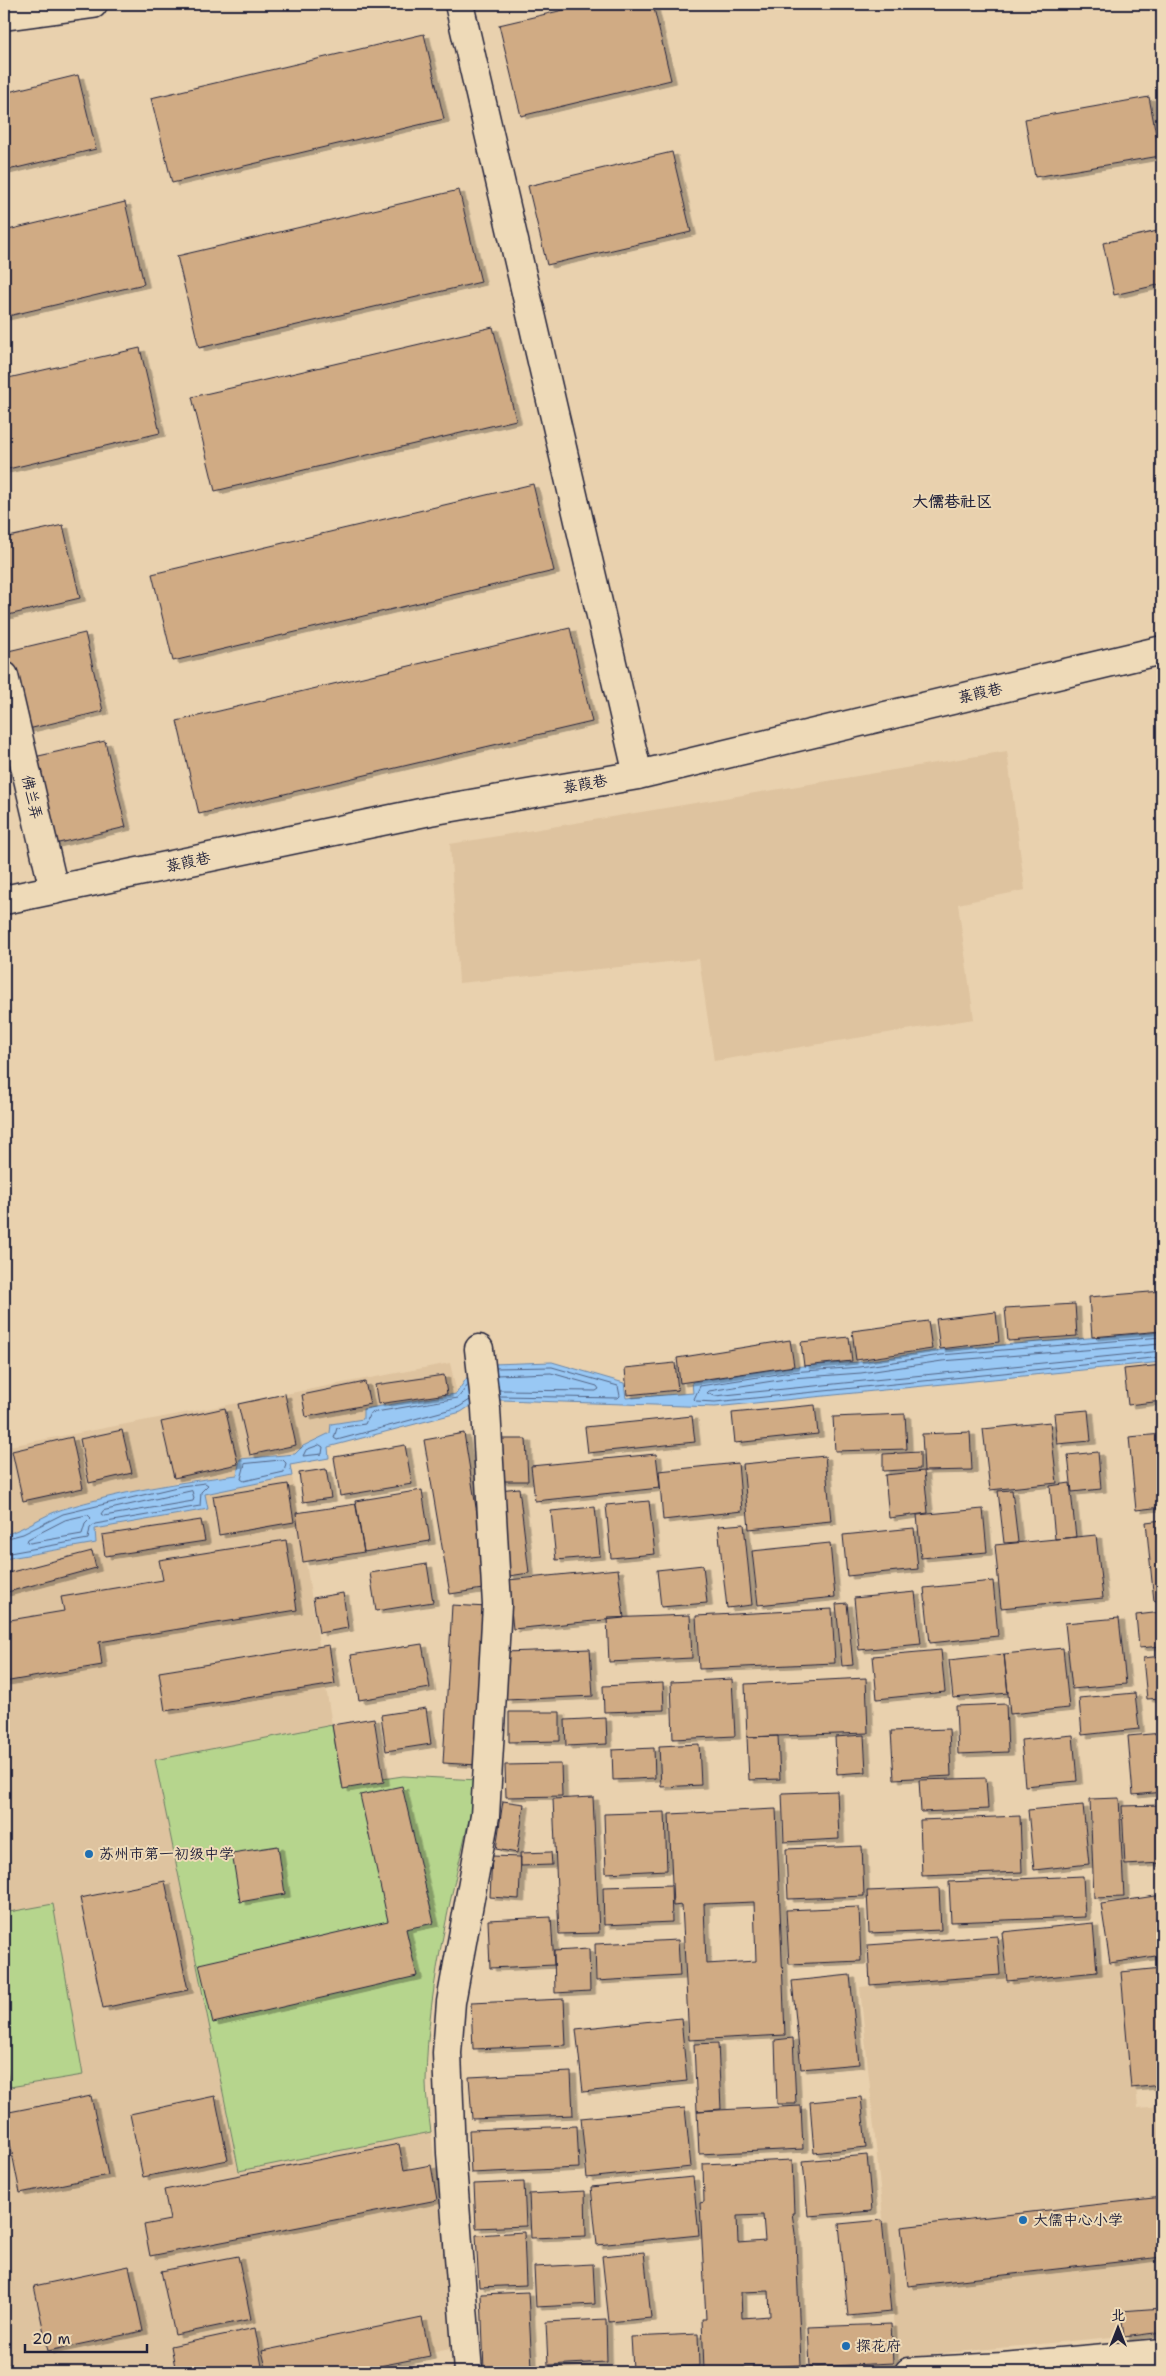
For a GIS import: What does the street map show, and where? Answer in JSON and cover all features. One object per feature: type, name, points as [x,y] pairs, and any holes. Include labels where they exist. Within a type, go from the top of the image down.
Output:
[{"type":"street","points":[[4,16],[93,4]]},
{"type":"street","points":[[459,4],[638,775]]},
{"type":"street","name":"菉葭巷","points":[[4,900],[430,811],[638,775],[1162,650]]},
{"type":"street","name":"佛兰弄","points":[[4,676],[54,890]]},
{"type":"street","points":[[468,2372],[451,2153],[447,2053],[451,2002],[485,1816],[497,1605],[486,1409],[479,1355]]},
{"type":"street","points":[[909,2372],[1003,2367],[1162,2353]]},
{"type":"shaded area","points":[[1007,751],[1025,890],[958,904],[974,1019],[714,1061],[699,959],[459,983],[450,844]]},
{"type":"shaded area","points":[[450,1363],[457,1394],[363,1410],[363,1419],[332,1424],[330,1433],[303,1446],[295,1454],[240,1459],[237,1475],[181,1481],[61,1509],[20,1530],[4,1535],[4,1447]]},
{"type":"shaded area","name":"苏州市第一初级中学","points":[[292,1476],[332,1725],[155,1760],[238,2170],[431,2132],[455,2348],[337,2372],[4,2372],[4,1559],[96,1543],[95,1529],[207,1509],[205,1494]]},
{"type":"shaded area","name":"大儒中心小学","points":[[1124,1961],[1138,2108],[1162,2106],[1162,2332],[897,2358],[860,1987]]},
{"type":"green space","points":[[332,1725],[342,1785],[403,1776],[478,1780],[444,1930],[431,2006],[426,2083],[431,2132],[239,2171],[155,1760]]},
{"type":"green space","points":[[53,1904],[83,2075],[10,2087],[4,2053],[4,1913]]},
{"type":"water","points":[[1162,1332],[1162,1362],[715,1407],[502,1400],[473,1404],[461,1412],[328,1447],[329,1458],[290,1465],[292,1476],[205,1494],[208,1509],[95,1529],[96,1543],[4,1559],[4,1535],[56,1512],[84,1503],[171,1484],[237,1475],[240,1459],[295,1454],[303,1446],[330,1433],[331,1424],[363,1419],[363,1409],[456,1394],[472,1370],[493,1364],[552,1362],[624,1383],[626,1398],[693,1393],[692,1382],[790,1367],[859,1362],[941,1350]]},
{"type":"building","points":[[589,4],[653,4],[671,80],[521,116],[499,25]]},
{"type":"building","points":[[424,34],[444,119],[172,183],[151,98]]},
{"type":"building","points":[[78,75],[96,149],[4,171],[4,93]]},
{"type":"building","points":[[1149,97],[1160,156],[1035,177],[1025,119]]},
{"type":"building","points":[[672,152],[691,232],[547,265],[528,186]]},
{"type":"building","points":[[459,190],[481,282],[199,348],[177,256]]},
{"type":"building","points":[[125,202],[144,284],[4,317],[4,231]]},
{"type":"building","points":[[1162,230],[1162,284],[1114,295],[1103,243]]},
{"type":"building","points":[[493,327],[516,420],[215,491],[192,397]]},
{"type":"building","points":[[140,348],[160,433],[4,470],[4,379]]},
{"type":"building","points":[[533,484],[554,571],[173,661],[152,574]]},
{"type":"building","points":[[63,525],[80,598],[4,616],[4,538]]},
{"type":"building","points":[[570,628],[592,722],[199,814],[177,721]]},
{"type":"building","points":[[85,633],[103,711],[20,731],[4,664],[4,652]]},
{"type":"building","points":[[105,741],[126,827],[42,847],[21,760]]},
{"type":"building","points":[[1162,1291],[1162,1331],[1092,1337],[1089,1297]]},
{"type":"building","points":[[1075,1304],[1077,1336],[1008,1341],[1005,1308]]},
{"type":"building","points":[[996,1312],[999,1342],[940,1349],[936,1319]]},
{"type":"building","points":[[928,1321],[932,1349],[856,1360],[852,1331]]},
{"type":"building","points":[[849,1337],[852,1361],[804,1366],[801,1342]]},
{"type":"building","points":[[790,1340],[794,1366],[680,1383],[677,1358]]},
{"type":"building","points":[[675,1363],[678,1390],[627,1395],[625,1368]]},
{"type":"building","points":[[1162,1365],[1162,1401],[1128,1405],[1124,1369]]},
{"type":"building","points":[[444,1375],[447,1394],[378,1404],[375,1385]]},
{"type":"building","points":[[365,1382],[370,1404],[306,1417],[302,1395]]},
{"type":"building","points":[[285,1394],[296,1445],[250,1455],[238,1404]]},
{"type":"building","points":[[815,1405],[818,1434],[735,1443],[732,1413]]},
{"type":"building","points":[[225,1408],[238,1464],[174,1478],[161,1422]]},
{"type":"building","points":[[1088,1410],[1091,1441],[1057,1444],[1054,1413]]},
{"type":"building","points":[[905,1414],[907,1449],[835,1451],[833,1417]]},
{"type":"building","points":[[692,1416],[695,1442],[588,1453],[585,1427]]},
{"type":"building","points":[[1050,1422],[1057,1483],[990,1490],[983,1429]]},
{"type":"building","points":[[122,1430],[132,1473],[89,1483],[80,1439]]},
{"type":"building","points":[[970,1432],[972,1470],[924,1471],[922,1434]]},
{"type":"building","points":[[464,1433],[489,1588],[450,1594],[424,1440]]},
{"type":"building","points":[[1162,1434],[1162,1507],[1136,1510],[1129,1437]]},
{"type":"building","points":[[72,1437],[83,1488],[23,1501],[12,1451]]},
{"type":"building","points":[[499,1439],[526,1439],[528,1481],[498,1481]]},
{"type":"building","points":[[405,1445],[412,1484],[340,1496],[334,1457]]},
{"type":"building","points":[[920,1452],[920,1469],[883,1471],[883,1454]]},
{"type":"building","points":[[1098,1452],[1101,1489],[1072,1492],[1068,1455]]},
{"type":"building","points":[[656,1454],[660,1488],[535,1501],[531,1466]]},
{"type":"building","points":[[825,1456],[831,1521],[749,1529],[743,1464]]},
{"type":"building","points":[[738,1463],[742,1511],[663,1520],[659,1471]]},
{"type":"building","points":[[326,1469],[331,1498],[303,1502],[299,1473]]},
{"type":"building","points":[[924,1471],[928,1513],[889,1518],[885,1475]]},
{"type":"building","points":[[1070,1483],[1076,1537],[1055,1539],[1050,1486]]},
{"type":"building","points":[[288,1484],[294,1522],[219,1535],[213,1496]]},
{"type":"building","points":[[519,1488],[529,1573],[509,1576],[498,1490]]},
{"type":"building","points":[[422,1490],[430,1541],[364,1552],[355,1501]]},
{"type":"building","points":[[1012,1490],[1018,1542],[1004,1543],[998,1491]]},
{"type":"building","points":[[649,1501],[655,1554],[611,1558],[606,1505]]},
{"type":"building","points":[[356,1504],[364,1552],[303,1562],[296,1513]]},
{"type":"building","points":[[595,1507],[600,1556],[556,1560],[551,1511]]},
{"type":"building","points":[[983,1509],[987,1552],[921,1558],[917,1515]]},
{"type":"building","points":[[201,1520],[205,1541],[105,1556],[102,1535]]},
{"type":"building","points":[[1162,1520],[1162,1600],[1154,1601],[1146,1522]]},
{"type":"building","points":[[744,1524],[752,1605],[727,1608],[718,1526]]},
{"type":"building","points":[[914,1528],[918,1569],[847,1576],[843,1535]]},
{"type":"building","points":[[1096,1535],[1103,1598],[1001,1608],[995,1545]]},
{"type":"building","points":[[286,1540],[297,1610],[99,1642],[102,1665],[4,1682],[4,1621],[64,1611],[61,1597],[163,1580],[159,1560]]},
{"type":"building","points":[[830,1543],[835,1597],[758,1605],[752,1551]]},
{"type":"building","points":[[92,1551],[96,1568],[4,1593],[4,1574]]},
{"type":"building","points":[[427,1564],[433,1602],[376,1611],[370,1573]]},
{"type":"building","points":[[703,1565],[707,1603],[661,1607],[657,1570]]},
{"type":"building","points":[[618,1569],[624,1618],[513,1629],[508,1580]]},
{"type":"building","points":[[993,1581],[998,1636],[930,1643],[924,1588]]},
{"type":"building","points":[[915,1592],[921,1644],[859,1650],[854,1598]]},
{"type":"building","points":[[343,1593],[348,1628],[319,1633],[313,1598]]},
{"type":"building","points":[[847,1603],[853,1665],[842,1666],[836,1604]]},
{"type":"building","points":[[452,1605],[487,1607],[478,1765],[443,1763]]},
{"type":"building","points":[[832,1609],[835,1663],[699,1669],[696,1616]]},
{"type":"building","points":[[1162,1612],[1162,1646],[1139,1648],[1136,1615]]},
{"type":"building","points":[[690,1615],[692,1658],[609,1662],[607,1618]]},
{"type":"building","points":[[1119,1618],[1126,1684],[1072,1689],[1065,1623]]},
{"type":"building","points":[[422,1644],[430,1688],[359,1700],[351,1655]]},
{"type":"building","points":[[329,1645],[335,1684],[165,1711],[159,1672]]},
{"type":"building","points":[[1063,1648],[1069,1708],[1010,1714],[1004,1654]]},
{"type":"building","points":[[590,1649],[593,1696],[506,1700],[504,1652]]},
{"type":"building","points":[[941,1650],[945,1692],[877,1699],[873,1656]]},
{"type":"building","points":[[1004,1654],[1008,1693],[953,1698],[949,1660]]},
{"type":"building","points":[[1162,1656],[1162,1698],[1147,1699],[1143,1658]]},
{"type":"building","points":[[866,1678],[868,1733],[747,1737],[745,1684]]},
{"type":"building","points":[[732,1679],[735,1736],[673,1739],[671,1682]]},
{"type":"building","points":[[663,1683],[664,1710],[604,1712],[603,1686]]},
{"type":"building","points":[[1135,1693],[1139,1729],[1082,1735],[1079,1698]]},
{"type":"building","points":[[1006,1704],[1008,1752],[958,1754],[956,1706]]},
{"type":"building","points":[[426,1708],[431,1744],[386,1751],[381,1715]]},
{"type":"building","points":[[509,1712],[560,1712],[560,1741],[509,1742]]},
{"type":"building","points":[[374,1718],[384,1782],[343,1789],[332,1725]]},
{"type":"building","points":[[606,1718],[607,1744],[566,1746],[565,1720]]},
{"type":"building","points":[[949,1729],[951,1776],[894,1779],[891,1731]]},
{"type":"building","points":[[1162,1733],[1162,1792],[1133,1795],[1128,1736]]},
{"type":"building","points":[[864,1735],[866,1772],[837,1774],[835,1737]]},
{"type":"building","points":[[1073,1735],[1077,1781],[1025,1786],[1021,1740]]},
{"type":"building","points":[[778,1736],[780,1779],[749,1780],[747,1737]]},
{"type":"building","points":[[699,1744],[701,1785],[661,1787],[659,1746]]},
{"type":"building","points":[[654,1748],[655,1778],[613,1780],[612,1750]]},
{"type":"building","points":[[561,1764],[562,1796],[506,1797],[505,1765]]},
{"type":"building","points":[[986,1778],[988,1809],[921,1812],[919,1780]]},
{"type":"building","points":[[402,1786],[434,1923],[406,1929],[417,1976],[213,2023],[199,1964],[388,1921],[360,1795]]},
{"type":"building","points":[[837,1791],[839,1839],[784,1842],[782,1793]]},
{"type":"building","points":[[593,1797],[599,1933],[559,1934],[553,1799]]},
{"type":"building","points":[[1119,1798],[1124,1897],[1094,1898],[1090,1799]]},
{"type":"building","points":[[503,1801],[524,1804],[517,1853],[496,1849]]},
{"type":"building","points":[[1083,1805],[1089,1864],[1034,1870],[1028,1810]]},
{"type":"building","points":[[1162,1805],[1162,1863],[1125,1865],[1122,1806]]},
{"type":"building","points":[[776,1809],[785,2035],[689,2040],[682,1905],[673,1906],[669,1814]],"holes":[[[754,1902],[756,1961],[706,1964],[704,1904]]]},
{"type":"building","points":[[665,1812],[667,1870],[606,1873],[604,1814]]},
{"type":"building","points":[[1020,1816],[1022,1872],[922,1876],[920,1820]]},
{"type":"building","points":[[278,1846],[285,1894],[240,1902],[232,1853]]},
{"type":"building","points":[[862,1846],[864,1896],[788,1899],[786,1849]]},
{"type":"building","points":[[551,1852],[552,1865],[521,1866],[520,1853]]},
{"type":"building","points":[[492,1856],[521,1857],[519,1899],[490,1897]]},
{"type":"building","points":[[1083,1876],[1085,1917],[951,1922],[949,1882]]},
{"type":"building","points":[[165,1881],[188,1990],[103,2008],[80,1898]]},
{"type":"building","points":[[671,1885],[672,1922],[604,1925],[603,1887]]},
{"type":"building","points":[[939,1888],[941,1930],[869,1933],[867,1891]]},
{"type":"building","points":[[1162,1895],[1162,1955],[1110,1963],[1101,1904]]},
{"type":"building","points":[[859,1907],[861,1961],[789,1964],[786,1910]]},
{"type":"building","points":[[551,1917],[554,1965],[490,1968],[488,1920]]},
{"type":"building","points":[[1093,1923],[1097,1972],[1007,1981],[1002,1932]]},
{"type":"building","points":[[997,1936],[1000,1975],[870,1985],[868,1945]]},
{"type":"building","points":[[678,1940],[680,1976],[596,1981],[595,1944]]},
{"type":"building","points":[[589,1949],[590,1991],[555,1993],[554,1951]]},
{"type":"building","points":[[1162,1968],[1162,2085],[1131,2088],[1121,1972]]},
{"type":"building","points":[[850,1975],[859,2064],[801,2069],[792,1981]]},
{"type":"building","points":[[564,1999],[566,2045],[473,2049],[471,2003]]},
{"type":"building","points":[[681,2018],[687,2081],[583,2092],[576,2029]]},
{"type":"building","points":[[793,2038],[796,2104],[777,2104],[775,2040]]},
{"type":"building","points":[[718,2043],[721,2109],[697,2111],[694,2044]]},
{"type":"building","points":[[571,2072],[573,2115],[472,2119],[469,2077]]},
{"type":"building","points":[[91,2096],[108,2175],[20,2193],[4,2113]]},
{"type":"building","points":[[215,2096],[228,2160],[143,2177],[130,2114]]},
{"type":"building","points":[[861,2097],[866,2147],[814,2153],[810,2102]]},
{"type":"building","points":[[801,2106],[803,2149],[699,2154],[697,2111]]},
{"type":"building","points":[[685,2108],[691,2167],[587,2178],[581,2118]]},
{"type":"building","points":[[577,2126],[579,2168],[471,2173],[469,2130]]},
{"type":"building","points":[[399,2144],[404,2170],[431,2165],[437,2200],[150,2256],[144,2225],[170,2220],[164,2190]]},
{"type":"building","points":[[867,2155],[872,2211],[808,2216],[803,2161]]},
{"type":"building","points":[[792,2160],[794,2213],[792,2213],[796,2240],[801,2365],[704,2369],[702,2319],[706,2319],[700,2203],[704,2202],[703,2164]],"holes":[[[763,2215],[765,2241],[738,2243],[737,2216]],[[769,2291],[770,2316],[742,2318],[741,2292]]]},
{"type":"building","points":[[693,2177],[699,2235],[597,2245],[591,2187]]},
{"type":"building","points":[[524,2182],[526,2226],[476,2228],[474,2184]]},
{"type":"building","points":[[585,2191],[586,2236],[531,2238],[529,2194]]},
{"type":"building","points":[[1162,2197],[1162,2257],[908,2286],[901,2227]]},
{"type":"building","points":[[882,2220],[891,2312],[848,2316],[839,2224]]},
{"type":"building","points":[[524,2232],[526,2285],[479,2287],[476,2235]]},
{"type":"building","points":[[644,2252],[651,2318],[609,2322],[602,2256]]},
{"type":"building","points":[[238,2256],[251,2319],[175,2335],[161,2271]]},
{"type":"building","points":[[593,2264],[595,2304],[536,2307],[534,2267]]},
{"type":"building","points":[[129,2266],[143,2331],[48,2351],[34,2286]]},
{"type":"building","points":[[528,2292],[532,2368],[484,2370],[481,2294]]},
{"type":"building","points":[[1162,2308],[1162,2332],[1124,2337],[1121,2311]]},
{"type":"building","points":[[422,2318],[430,2356],[349,2372],[267,2372],[262,2351]]},
{"type":"building","points":[[606,2319],[607,2362],[548,2365],[546,2322]]},
{"type":"building","points":[[891,2324],[893,2363],[810,2367],[808,2327]]},
{"type":"building","points":[[255,2328],[263,2372],[176,2372],[171,2346]]},
{"type":"building","points":[[698,2334],[699,2366],[633,2369],[631,2337]]},
{"type":"place","name":"苏州市第一初级中学","points":[[89,1854]]},
{"type":"place","name":"大儒中心小学","points":[[1023,2220]]},
{"type":"place","name":"探花府","points":[[846,2346]]},
{"type":"district","name":"大儒巷社区","points":[[952,501]]}]
